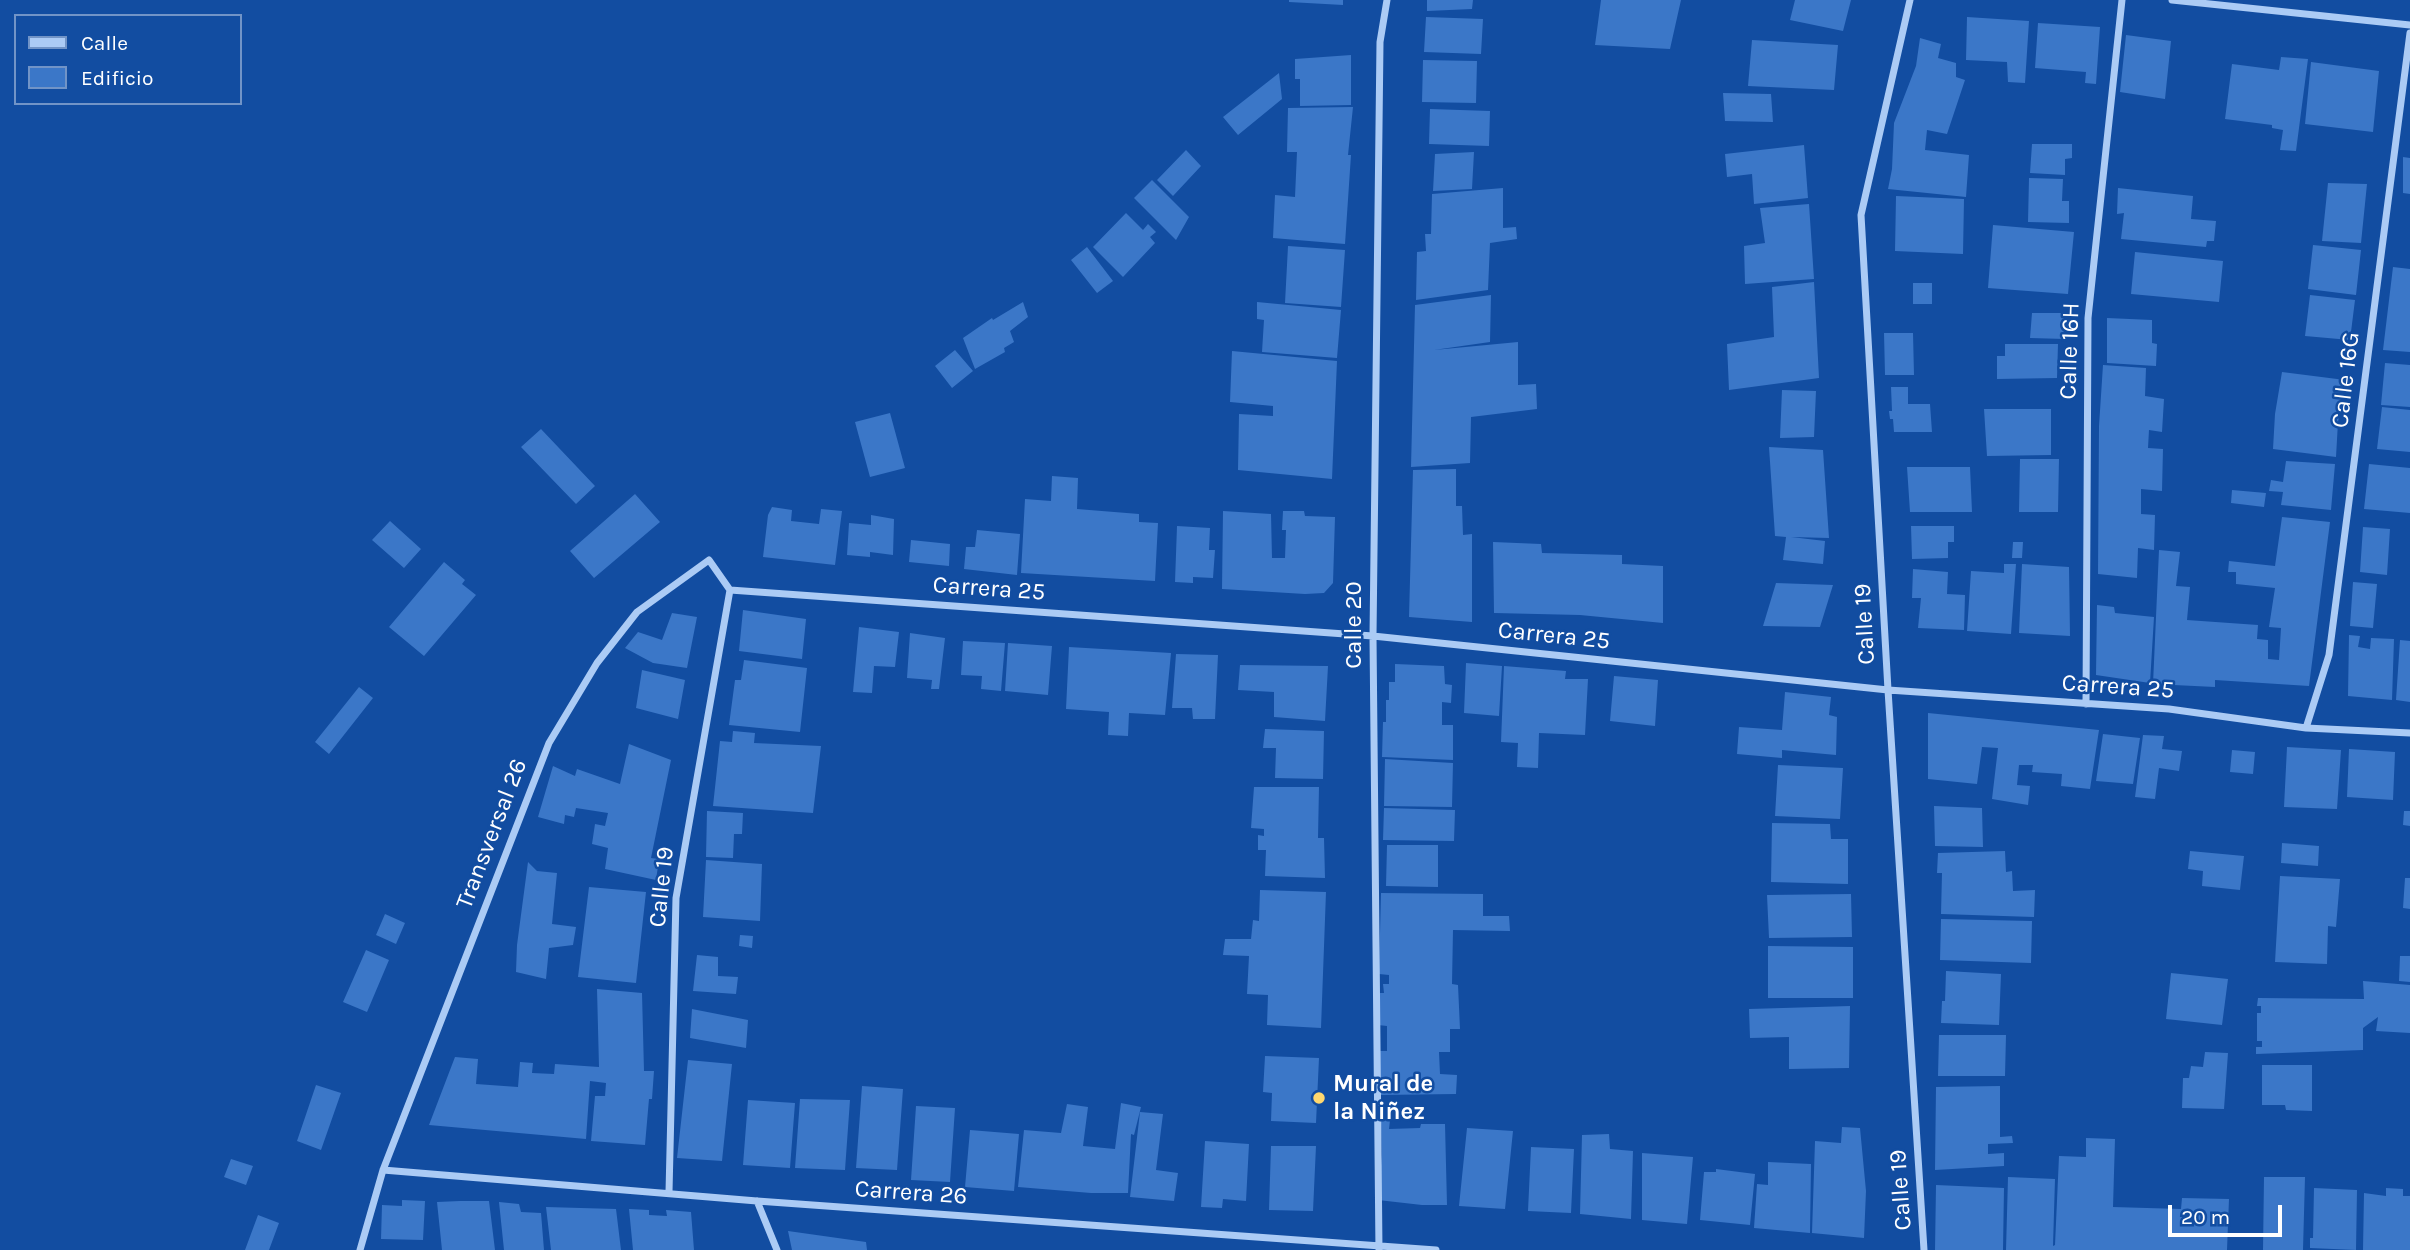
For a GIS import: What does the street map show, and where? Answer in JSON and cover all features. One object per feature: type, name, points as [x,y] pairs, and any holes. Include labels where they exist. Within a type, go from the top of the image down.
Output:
[{"type":"street","name":"Calle 20","points":[[1379,1248],[1373,636],[1380,42],[1387,0]]},
{"type":"street","name":"Calle 19","points":[[1910,0],[1861,215],[1924,1250]]},
{"type":"street","name":"Calle 16H","points":[[2086,704],[2088,318],[2122,0]]},
{"type":"street","points":[[2172,0],[2410,26]]},
{"type":"street","name":"Calle 16G","points":[[2306,729],[2329,655],[2410,33]]},
{"type":"street","name":"Transversal 26","points":[[383,1170],[549,743],[597,663],[637,612],[709,560],[730,590]]},
{"type":"street","name":"Carrera 25","points":[[730,590],[1373,636],[1888,690],[2169,709],[2306,729],[2410,733]]},
{"type":"street","name":"Calle 19","points":[[669,1192],[676,898],[730,590]]},
{"type":"street","points":[[360,1250],[383,1170]]},
{"type":"street","name":"Carrera 26","points":[[383,1170],[757,1201],[1379,1248],[1436,1250]]},
{"type":"street","points":[[757,1201],[777,1250]]},
{"type":"building","points":[[1343,0],[1343,5],[1289,2]]},
{"type":"building","points":[[1427,0],[1473,0],[1472,9],[1427,11]]},
{"type":"building","points":[[1601,0],[1681,0],[1670,49],[1595,45]]},
{"type":"building","points":[[1795,0],[1851,0],[1843,31],[1790,20]]},
{"type":"building","points":[[1426,17],[1483,19],[1481,54],[1424,52]]},
{"type":"building","points":[[1967,17],[2029,21],[2025,83],[2008,82],[2007,62],[1966,60]]},
{"type":"building","points":[[2038,23],[2100,27],[2096,84],[2085,83],[2086,72],[2035,68]]},
{"type":"building","points":[[2126,35],[2171,41],[2165,99],[2120,92]]},
{"type":"building","points":[[1920,38],[1941,44],[1938,58],[1956,63],[1956,77],[1965,80],[1947,134],[1927,130],[1925,150],[1969,155],[1966,197],[1888,189],[1892,169],[1894,123],[1916,66]]},
{"type":"building","points":[[1752,40],[1838,45],[1834,90],[1748,86]]},
{"type":"building","points":[[1351,55],[1351,105],[1300,106],[1300,79],[1295,79],[1295,59]]},
{"type":"building","points":[[2281,57],[2308,59],[2296,151],[2280,150],[2283,130],[2272,128],[2272,125],[2225,119],[2232,64],[2279,70]]},
{"type":"building","points":[[1423,60],[1477,61],[1476,103],[1422,102]]},
{"type":"building","points":[[2311,62],[2379,71],[2373,132],[2305,124]]},
{"type":"building","points":[[1279,73],[1282,99],[1238,135],[1223,117]]},
{"type":"building","points":[[1723,93],[1771,94],[1773,122],[1725,121]]},
{"type":"building","points":[[1353,107],[1348,155],[1351,155],[1345,244],[1273,238],[1275,195],[1295,197],[1297,152],[1287,152],[1288,108]]},
{"type":"building","points":[[1430,109],[1490,111],[1489,146],[1429,144]]},
{"type":"building","points":[[2032,144],[2072,144],[2072,158],[2065,159],[2065,175],[2030,173]]},
{"type":"building","points":[[1804,145],[1808,198],[1754,204],[1752,174],[1727,177],[1725,154]]},
{"type":"building","points":[[1186,150],[1201,166],[1173,196],[1157,180]]},
{"type":"building","points":[[1474,152],[1472,189],[1433,191],[1435,154]]},
{"type":"building","points":[[2403,157],[2410,158],[2410,194],[2403,193]]},
{"type":"building","points":[[2029,178],[2063,179],[2062,201],[2069,201],[2069,223],[2028,222]]},
{"type":"building","points":[[1152,180],[1189,217],[1176,240],[1134,198]]},
{"type":"building","points":[[2328,183],[2367,184],[2361,243],[2322,241]]},
{"type":"building","points":[[1503,188],[1503,228],[1516,227],[1517,239],[1490,243],[1488,290],[1416,300],[1417,252],[1426,251],[1425,234],[1431,234],[1432,194]]},
{"type":"building","points":[[2118,188],[2193,196],[2191,219],[2216,221],[2214,241],[2207,241],[2206,247],[2121,239],[2124,213],[2117,214]]},
{"type":"building","points":[[1896,196],[1964,199],[1963,254],[1895,251]]},
{"type":"building","points":[[1809,204],[1814,279],[1745,284],[1744,246],[1765,243],[1760,208]]},
{"type":"building","points":[[1126,213],[1143,230],[1148,224],[1156,232],[1150,237],[1155,243],[1123,277],[1093,247]]},
{"type":"building","points":[[1993,225],[2074,232],[2068,294],[1988,288]]},
{"type":"building","points":[[2313,245],[2361,250],[2356,295],[2308,289]]},
{"type":"building","points":[[1288,246],[1345,250],[1341,307],[1285,303]]},
{"type":"building","points":[[1087,247],[1113,281],[1097,293],[1071,260]]},
{"type":"building","points":[[2135,252],[2223,261],[2219,302],[2131,294]]},
{"type":"building","points":[[2393,267],[2410,269],[2410,352],[2383,350]]},
{"type":"building","points":[[1814,282],[1819,378],[1729,390],[1727,344],[1774,337],[1772,287]]},
{"type":"building","points":[[1913,283],[1932,283],[1932,304],[1913,304]]},
{"type":"building","points":[[1491,295],[1490,342],[1434,350],[1518,342],[1518,385],[1536,384],[1537,409],[1471,417],[1470,463],[1411,467],[1415,305]]},
{"type":"building","points":[[2310,295],[2355,300],[2350,340],[2305,336]]},
{"type":"building","points":[[1023,302],[1028,317],[1010,331],[1014,342],[1004,348],[1005,352],[975,369],[963,338],[992,318],[993,320]]},
{"type":"building","points":[[1257,302],[1341,310],[1337,358],[1262,352],[1264,320],[1257,319]]},
{"type":"building","points":[[2032,313],[2067,313],[2065,339],[2030,338]]},
{"type":"building","points":[[2107,318],[2152,320],[2152,343],[2157,344],[2156,366],[2107,363]]},
{"type":"building","points":[[1884,333],[1913,333],[1914,375],[1885,375]]},
{"type":"building","points":[[2005,344],[2058,344],[2057,378],[1997,379],[1997,356],[2005,356]]},
{"type":"building","points":[[955,350],[973,371],[952,388],[935,366]]},
{"type":"building","points":[[1232,351],[1337,361],[1332,479],[1238,470],[1239,414],[1273,416],[1273,406],[1230,402]]},
{"type":"building","points":[[2385,363],[2410,365],[2410,407],[2381,405]]},
{"type":"building","points":[[2103,365],[2146,368],[2145,396],[2164,399],[2162,432],[2149,430],[2148,448],[2163,449],[2162,491],[2141,489],[2141,514],[2155,515],[2154,550],[2138,548],[2137,578],[2098,574],[2099,426]]},
{"type":"building","points":[[2282,372],[2345,380],[2336,457],[2273,449]]},
{"type":"building","points":[[1891,387],[1908,387],[1908,404],[1930,404],[1932,432],[1894,432],[1889,411],[1892,411]]},
{"type":"building","points":[[1782,390],[1816,391],[1814,437],[1780,438]]},
{"type":"building","points":[[2382,407],[2410,410],[2410,452],[2377,449]]},
{"type":"building","points":[[1984,409],[2051,409],[2051,455],[1987,456]]},
{"type":"building","points":[[890,413],[905,468],[870,477],[855,422]]},
{"type":"building","points":[[541,429],[595,486],[576,504],[521,447]]},
{"type":"building","points":[[1769,447],[1823,450],[1829,538],[1791,537],[1825,541],[1823,564],[1783,560],[1786,537],[1775,536]]},
{"type":"building","points":[[2020,459],[2059,459],[2058,512],[2019,512]]},
{"type":"building","points":[[2286,461],[2335,464],[2331,510],[2281,505],[2283,492],[2269,491],[2271,480],[2283,482]]},
{"type":"building","points":[[2369,464],[2410,468],[2410,513],[2364,509]]},
{"type":"building","points":[[1907,467],[1970,467],[1972,512],[1910,512]]},
{"type":"building","points":[[1456,469],[1456,506],[1462,506],[1463,535],[1472,534],[1472,622],[1409,617],[1413,470]]},
{"type":"building","points":[[1052,476],[1078,478],[1077,509],[1139,514],[1139,522],[1158,523],[1155,581],[1021,573],[1025,499],[1051,501]]},
{"type":"building","points":[[2232,490],[2266,493],[2264,507],[2231,503]]},
{"type":"building","points":[[635,494],[660,522],[594,578],[570,551]]},
{"type":"building","points":[[772,507],[792,510],[791,521],[819,524],[821,509],[842,511],[835,565],[763,557],[768,515]]},
{"type":"building","points":[[1223,511],[1271,514],[1272,558],[1285,558],[1286,530],[1282,530],[1283,511],[1304,511],[1305,516],[1335,517],[1333,583],[1324,593],[1222,589]]},
{"type":"building","points":[[871,515],[894,519],[893,555],[870,552],[870,557],[847,555],[849,523],[871,525]]},
{"type":"building","points":[[2282,517],[2330,522],[2309,686],[2215,680],[2215,687],[2153,684],[2159,550],[2180,552],[2176,586],[2190,587],[2187,620],[2258,625],[2257,639],[2268,640],[2268,659],[2279,660],[2281,628],[2269,627],[2275,588],[2236,584],[2236,572],[2228,572],[2229,561],[2275,566]]},
{"type":"building","points":[[390,521],[421,549],[404,568],[372,540]]},
{"type":"building","points":[[1177,526],[1210,528],[1209,550],[1215,550],[1213,578],[1193,577],[1193,583],[1175,582]]},
{"type":"building","points":[[1911,526],[1954,526],[1954,542],[1948,542],[1948,558],[1912,559]]},
{"type":"building","points":[[2363,527],[2390,529],[2387,575],[2360,572]]},
{"type":"building","points":[[977,530],[1020,534],[1017,575],[964,569],[966,547],[975,547]]},
{"type":"building","points":[[911,540],[950,544],[949,566],[909,562]]},
{"type":"building","points":[[1493,542],[1541,544],[1542,553],[1622,555],[1622,564],[1663,566],[1663,623],[1580,615],[1494,613]]},
{"type":"building","points":[[2013,542],[2023,542],[2022,558],[2012,558]]},
{"type":"building","points":[[444,562],[465,580],[462,584],[476,595],[424,656],[389,627]]},
{"type":"building","points":[[2004,564],[2016,564],[2011,634],[1967,631],[1971,571],[2004,573]]},
{"type":"building","points":[[2022,564],[2069,567],[2070,636],[2019,633]]},
{"type":"building","points":[[1913,569],[1948,572],[1947,594],[1965,595],[1964,630],[1918,628],[1921,598],[1912,598]]},
{"type":"building","points":[[2353,582],[2377,584],[2373,628],[2350,626]]},
{"type":"building","points":[[1776,583],[1833,585],[1820,627],[1763,626]]},
{"type":"building","points":[[2097,605],[2114,607],[2115,613],[2154,617],[2150,683],[2096,675]]},
{"type":"building","points":[[743,610],[806,619],[802,659],[739,651]]},
{"type":"building","points":[[672,613],[697,617],[687,668],[653,663],[625,648],[638,632],[662,640]]},
{"type":"building","points":[[859,627],[899,632],[895,667],[874,666],[872,693],[853,692]]},
{"type":"building","points":[[910,633],[945,638],[939,689],[931,689],[932,680],[907,678]]},
{"type":"building","points":[[2349,635],[2360,636],[2358,647],[2370,649],[2371,638],[2394,639],[2392,700],[2348,696]]},
{"type":"building","points":[[2400,640],[2410,641],[2410,702],[2396,700]]},
{"type":"building","points":[[963,641],[1005,643],[1001,691],[981,689],[982,676],[961,675]]},
{"type":"building","points":[[1008,643],[1052,646],[1048,695],[1005,691]]},
{"type":"building","points":[[1069,647],[1171,653],[1165,715],[1129,713],[1128,736],[1108,735],[1109,712],[1066,709]]},
{"type":"building","points":[[1176,654],[1218,655],[1215,719],[1193,719],[1192,708],[1172,708]]},
{"type":"building","points":[[744,660],[807,668],[800,732],[729,725],[735,680],[741,680]]},
{"type":"building","points":[[1466,663],[1502,666],[1499,716],[1464,713]]},
{"type":"building","points":[[1395,664],[1444,666],[1445,684],[1452,685],[1451,703],[1442,702],[1442,725],[1453,725],[1453,760],[1382,757],[1386,700],[1389,700],[1389,682],[1395,682]]},
{"type":"building","points":[[1240,665],[1328,666],[1325,721],[1274,717],[1274,692],[1238,690]]},
{"type":"building","points":[[1504,666],[1566,671],[1565,679],[1588,679],[1585,735],[1539,733],[1538,768],[1517,767],[1518,743],[1501,742]]},
{"type":"building","points":[[642,670],[685,680],[678,719],[636,708]]},
{"type":"building","points":[[1614,676],[1658,680],[1655,726],[1610,721]]},
{"type":"building","points":[[359,687],[373,698],[329,754],[315,742]]},
{"type":"building","points":[[1785,692],[1831,697],[1829,715],[1837,717],[1836,755],[1782,750],[1782,758],[1737,754],[1739,727],[1782,730]]},
{"type":"building","points":[[1928,713],[2099,730],[2090,789],[2061,786],[2062,774],[2032,772],[2033,765],[2019,765],[2017,785],[2030,786],[2028,805],[1992,799],[1998,748],[1982,747],[1977,784],[1928,779]]},
{"type":"building","points":[[1265,729],[1324,731],[1323,779],[1275,778],[1276,748],[1263,748]]},
{"type":"building","points":[[733,731],[755,733],[754,743],[821,746],[813,813],[713,806],[720,741],[732,742]]},
{"type":"building","points":[[2103,734],[2140,738],[2133,784],[2096,781]]},
{"type":"building","points":[[2143,735],[2164,736],[2162,749],[2182,751],[2179,771],[2159,768],[2155,799],[2135,797]]},
{"type":"building","points":[[629,744],[671,760],[651,858],[659,859],[656,880],[605,869],[608,848],[592,844],[595,824],[605,826],[608,813],[576,808],[574,817],[565,815],[564,824],[538,817],[553,766],[575,776],[577,769],[620,784]]},
{"type":"building","points":[[2287,747],[2341,750],[2337,809],[2284,807]]},
{"type":"building","points":[[2349,749],[2395,752],[2393,800],[2347,797]]},
{"type":"building","points":[[2232,750],[2255,752],[2253,774],[2230,772]]},
{"type":"building","points":[[1385,759],[1453,763],[1452,807],[1384,806]]},
{"type":"building","points":[[1778,765],[1843,768],[1840,819],[1775,816]]},
{"type":"building","points":[[1254,787],[1319,787],[1318,838],[1324,838],[1325,878],[1265,876],[1266,850],[1258,850],[1258,835],[1264,836],[1264,829],[1251,828]]},
{"type":"building","points":[[1934,806],[1982,808],[1983,847],[1935,846]]},
{"type":"building","points":[[1384,808],[1455,810],[1454,841],[1383,840]]},
{"type":"building","points":[[707,811],[743,813],[742,834],[734,834],[733,858],[706,857]]},
{"type":"building","points":[[2404,811],[2410,811],[2410,826],[2403,825]]},
{"type":"building","points":[[1772,823],[1830,824],[1831,839],[1848,839],[1848,884],[1771,882]]},
{"type":"building","points":[[2282,843],[2319,846],[2318,866],[2281,863]]},
{"type":"building","points":[[1387,845],[1438,845],[1438,887],[1386,886]]},
{"type":"building","points":[[2005,851],[2006,872],[2012,871],[2013,891],[2035,890],[2034,917],[1941,914],[1942,873],[1937,873],[1938,853]]},
{"type":"building","points":[[2190,851],[2244,856],[2240,890],[2202,886],[2203,871],[2188,869]]},
{"type":"building","points":[[706,860],[762,864],[760,921],[703,917]]},
{"type":"building","points":[[528,862],[537,871],[557,873],[552,924],[576,927],[573,945],[549,948],[546,979],[516,972]]},
{"type":"building","points":[[2280,876],[2340,879],[2336,927],[2328,926],[2327,964],[2275,962]]},
{"type":"building","points":[[2405,878],[2410,878],[2410,909],[2403,908]]},
{"type":"building","points":[[589,887],[646,892],[636,983],[578,977]]},
{"type":"building","points":[[1260,890],[1326,892],[1321,1028],[1267,1025],[1268,995],[1247,994],[1249,956],[1223,955],[1225,939],[1251,939],[1253,920],[1259,921]]},
{"type":"building","points":[[1381,893],[1483,894],[1483,916],[1509,916],[1510,931],[1453,930],[1452,984],[1458,985],[1460,1029],[1450,1029],[1450,1052],[1439,1052],[1440,1074],[1457,1075],[1456,1094],[1380,1095],[1379,1051],[1387,1051],[1387,1026],[1378,1025],[1379,993],[1384,993],[1383,984],[1389,984],[1389,975],[1379,974]]},
{"type":"building","points":[[1851,894],[1852,937],[1769,938],[1767,895]]},
{"type":"building","points":[[385,914],[405,923],[396,944],[376,935]]},
{"type":"building","points":[[1941,919],[2032,921],[2031,963],[1940,960]]},
{"type":"building","points":[[740,935],[753,936],[752,948],[739,946]]},
{"type":"building","points":[[1768,946],[1853,947],[1853,998],[1768,998]]},
{"type":"building","points":[[366,950],[389,960],[367,1012],[343,1002]]},
{"type":"building","points":[[697,955],[718,957],[718,976],[738,977],[736,994],[693,991]]},
{"type":"building","points":[[2400,956],[2410,956],[2410,982],[2399,981]]},
{"type":"building","points":[[1946,971],[2001,974],[1999,1025],[1941,1023]]},
{"type":"building","points":[[2171,973],[2228,979],[2222,1025],[2166,1019]]},
{"type":"building","points":[[2363,981],[2410,985],[2410,1033],[2376,1031],[2378,1017],[2363,1028],[2363,1050],[2256,1054],[2256,1047],[2262,1047],[2262,1041],[2257,1041],[2257,1013],[2261,1013],[2261,1006],[2257,1006],[2258,998],[2364,999]]},
{"type":"building","points":[[597,989],[642,993],[644,1071],[654,1071],[645,1145],[591,1141],[595,1096],[605,1096],[606,1083],[590,1081],[586,1139],[429,1125],[455,1057],[478,1059],[476,1084],[518,1087],[520,1062],[533,1063],[532,1073],[554,1074],[555,1064],[599,1067]]},
{"type":"building","points":[[1850,1006],[1849,1068],[1789,1069],[1789,1037],[1750,1038],[1749,1009]]},
{"type":"building","points":[[692,1009],[748,1020],[746,1048],[690,1038]]},
{"type":"building","points":[[1939,1035],[2006,1035],[2005,1076],[1938,1076]]},
{"type":"building","points":[[2205,1052],[2228,1053],[2224,1109],[2182,1108],[2183,1078],[2189,1078],[2191,1066],[2203,1067]]},
{"type":"building","points":[[1265,1056],[1319,1058],[1316,1123],[1271,1121],[1272,1093],[1263,1092]]},
{"type":"building","points":[[688,1060],[732,1064],[722,1161],[677,1158]]},
{"type":"building","points":[[2262,1065],[2312,1065],[2312,1111],[2286,1110],[2285,1105],[2262,1105]]},
{"type":"building","points":[[316,1085],[341,1093],[321,1150],[297,1141]]},
{"type":"building","points":[[862,1086],[903,1089],[897,1170],[856,1168]]},
{"type":"building","points":[[2000,1086],[2000,1137],[2012,1136],[2013,1143],[1988,1144],[1988,1154],[2004,1153],[2004,1166],[1935,1170],[1936,1087]]},
{"type":"building","points":[[800,1099],[850,1100],[845,1170],[795,1168]]},
{"type":"building","points":[[748,1100],[795,1103],[790,1168],[743,1165]]},
{"type":"building","points":[[1121,1103],[1141,1107],[1134,1135],[1131,1134],[1128,1193],[1018,1187],[1024,1130],[1061,1133],[1067,1104],[1088,1107],[1083,1146],[1115,1149]]},
{"type":"building","points":[[916,1106],[955,1108],[950,1182],[911,1180]]},
{"type":"building","points":[[1140,1112],[1163,1114],[1156,1170],[1178,1173],[1174,1201],[1130,1197]]},
{"type":"building","points":[[1390,1120],[1389,1129],[1420,1128],[1421,1124],[1445,1124],[1447,1205],[1378,1200],[1382,1155],[1381,1121]]},
{"type":"building","points":[[1842,1127],[1860,1128],[1866,1191],[1864,1238],[1812,1233],[1815,1141],[1841,1143]]},
{"type":"building","points":[[1467,1128],[1513,1131],[1505,1209],[1459,1206]]},
{"type":"building","points":[[970,1130],[1019,1134],[1014,1191],[965,1187]]},
{"type":"building","points":[[1609,1134],[1610,1149],[1633,1151],[1631,1219],[1580,1214],[1582,1135]]},
{"type":"building","points":[[2086,1138],[2115,1139],[2113,1207],[2181,1209],[2182,1198],[2229,1199],[2227,1250],[2006,1250],[2008,1177],[2055,1179],[2053,1246],[2055,1245],[2059,1156],[2086,1157]]},
{"type":"building","points":[[1205,1141],[1249,1144],[1246,1201],[1223,1199],[1222,1208],[1201,1207]]},
{"type":"building","points":[[1271,1146],[1316,1146],[1313,1211],[1269,1210]]},
{"type":"building","points":[[1531,1147],[1574,1149],[1571,1213],[1528,1211]]},
{"type":"building","points":[[1642,1153],[1693,1157],[1687,1224],[1642,1220]]},
{"type":"building","points":[[231,1159],[253,1166],[246,1185],[224,1177]]},
{"type":"building","points":[[1768,1162],[1811,1164],[1810,1233],[1754,1228],[1757,1184],[1768,1185]]},
{"type":"building","points":[[1716,1169],[1755,1174],[1750,1225],[1700,1220],[1704,1172],[1716,1172]]},
{"type":"building","points":[[2264,1177],[2305,1177],[2303,1250],[2263,1250]]},
{"type":"building","points":[[1936,1185],[2004,1188],[2003,1250],[1935,1250]]},
{"type":"building","points":[[2314,1188],[2357,1190],[2356,1250],[2310,1248],[2310,1238],[2313,1238]]},
{"type":"building","points":[[2386,1188],[2403,1189],[2403,1196],[2410,1196],[2410,1250],[2363,1250],[2364,1193],[2386,1196]]},
{"type":"building","points":[[402,1200],[425,1201],[423,1240],[381,1239],[382,1205],[402,1206]]},
{"type":"building","points":[[489,1201],[495,1250],[442,1250],[437,1202]]},
{"type":"building","points":[[499,1202],[519,1204],[521,1212],[541,1213],[544,1250],[504,1250]]},
{"type":"building","points":[[546,1207],[616,1209],[621,1250],[551,1250]]},
{"type":"building","points":[[629,1209],[649,1210],[649,1215],[667,1216],[666,1210],[691,1212],[694,1250],[633,1250]]},
{"type":"building","points":[[258,1215],[279,1223],[269,1250],[245,1250]]},
{"type":"building","points":[[788,1231],[866,1242],[867,1250],[792,1250]]},
{"type":"place","name":"Mural de la Niñez","points":[[1319,1098]]}]
